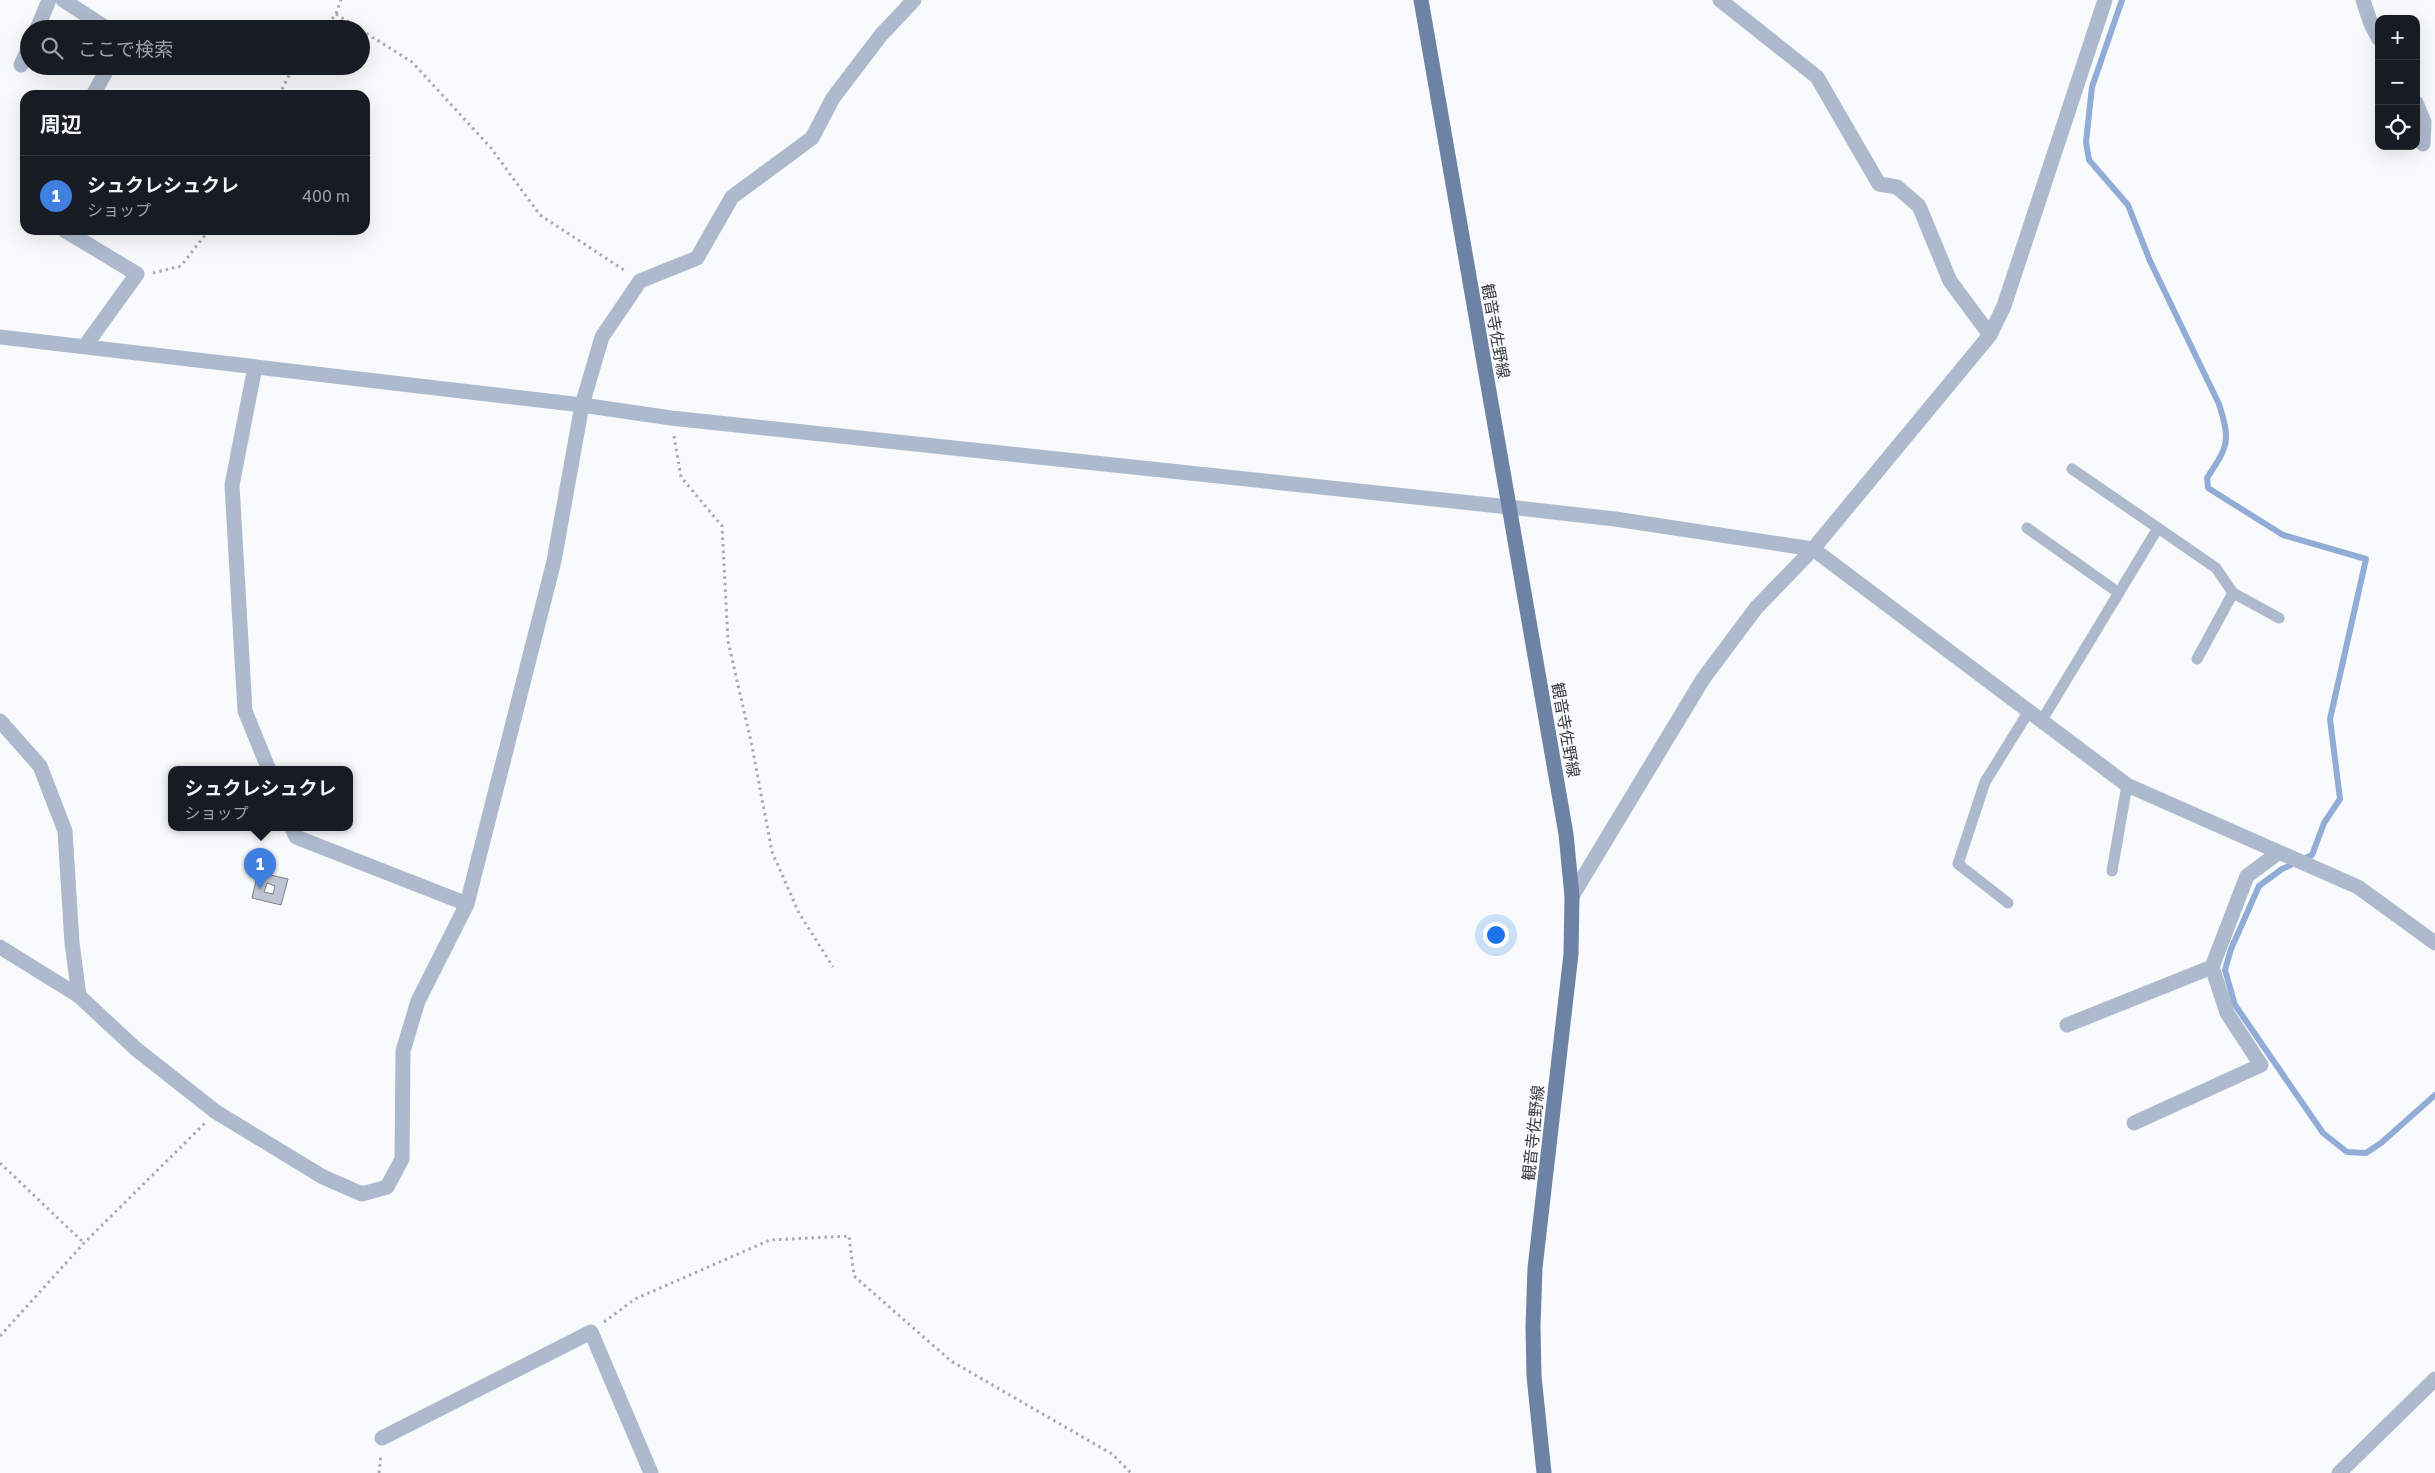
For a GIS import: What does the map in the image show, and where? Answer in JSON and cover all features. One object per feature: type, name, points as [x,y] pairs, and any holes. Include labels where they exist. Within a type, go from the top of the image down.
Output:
[{"type":"main road","name":"観音寺佐野線","points":[[1421,0],[1566,834],[1572,896],[1571,954],[1535,1268],[1534,1376],[1544,1473]]},
{"type":"street","points":[[41,20],[49,0]]},
{"type":"street","points":[[63,0],[94,20]]},
{"type":"street","points":[[0,947],[80,996],[136,1049],[216,1112],[323,1177],[355,1191],[362,1194],[387,1186],[402,1158],[403,1052],[418,1002],[467,904],[554,561],[582,404],[602,337],[640,281],[697,258],[732,197],[812,138],[833,98],[881,35],[914,0]]},
{"type":"street","points":[[1720,0],[1817,77],[1879,184],[1897,187],[1919,206],[1950,281],[1990,335]]},
{"type":"street","points":[[1572,896],[1703,679],[1756,608],[1814,549],[1990,335],[2004,306],[2105,0]]},
{"type":"street","points":[[2364,0],[2375,32]]},
{"type":"street","points":[[96,90],[104,75]]},
{"type":"street","points":[[2417,105],[2424,122],[2423,144]]},
{"type":"street","points":[[72,235],[137,274],[85,346]]},
{"type":"street","points":[[0,337],[582,404],[671,418],[1509,506],[1616,519],[1814,549],[2127,785],[2358,887],[2435,943]]},
{"type":"street","points":[[255,367],[232,485],[246,711],[267,766]]},
{"type":"street","points":[[0,721],[40,766],[65,831],[72,943],[80,996]]},
{"type":"street","points":[[293,831],[296,837],[467,904]]},
{"type":"street","points":[[2134,1123],[2261,1065],[2226,1013],[2212,968],[2247,876],[2278,853]]},
{"type":"street","points":[[2067,1026],[2212,968]]},
{"type":"street","points":[[382,1438],[591,1332],[651,1473]]},
{"type":"street","points":[[2339,1473],[2435,1379]]},
{"type":"lane","points":[[2072,469],[2216,568],[2233,593],[2279,618]]},
{"type":"lane","points":[[2027,528],[2118,593]]},
{"type":"lane","points":[[2008,903],[1958,864],[1985,782],[2035,716],[2118,593],[2158,528]]},
{"type":"lane","points":[[2197,659],[2233,593]]},
{"type":"lane","points":[[2112,871],[2127,785]]},
{"type":"path","points":[[331,20],[336,14],[341,0]]},
{"type":"path","points":[[336,14],[346,20]]},
{"type":"path","points":[[370,35],[412,62],[491,148],[540,216],[640,281]]},
{"type":"path","points":[[282,90],[289,75]]},
{"type":"path","points":[[137,274],[157,273],[181,266],[205,235]]},
{"type":"path","points":[[671,418],[681,476],[722,526],[728,641],[752,746],[772,852],[799,913],[833,967]]},
{"type":"path","points":[[0,1336],[84,1243],[216,1112]]},
{"type":"path","points":[[0,1164],[84,1243]]},
{"type":"path","points":[[591,1332],[634,1299],[770,1240],[849,1236],[854,1276],[951,1361],[1112,1454],[1131,1473]]},
{"type":"building","points":[[258,872],[288,879],[281,905],[252,898]],"holes":[[[267,883],[275,886],[273,894],[264,892]]]},
{"type":"waterway","points":[[2122,0],[2092,87],[2086,142],[2089,160],[2128,205],[2150,261],[2219,404],[2226,436],[2223,451],[2207,478],[2208,488],[2283,535],[2366,559],[2330,719],[2340,799],[2324,823],[2312,855],[2282,869],[2259,886],[2231,949],[2225,970],[2235,1005],[2323,1133],[2347,1152],[2366,1153],[2381,1143],[2435,1095]]},
{"type":"place","name":"シュクレシュクレ","points":[[260,889]]}]
